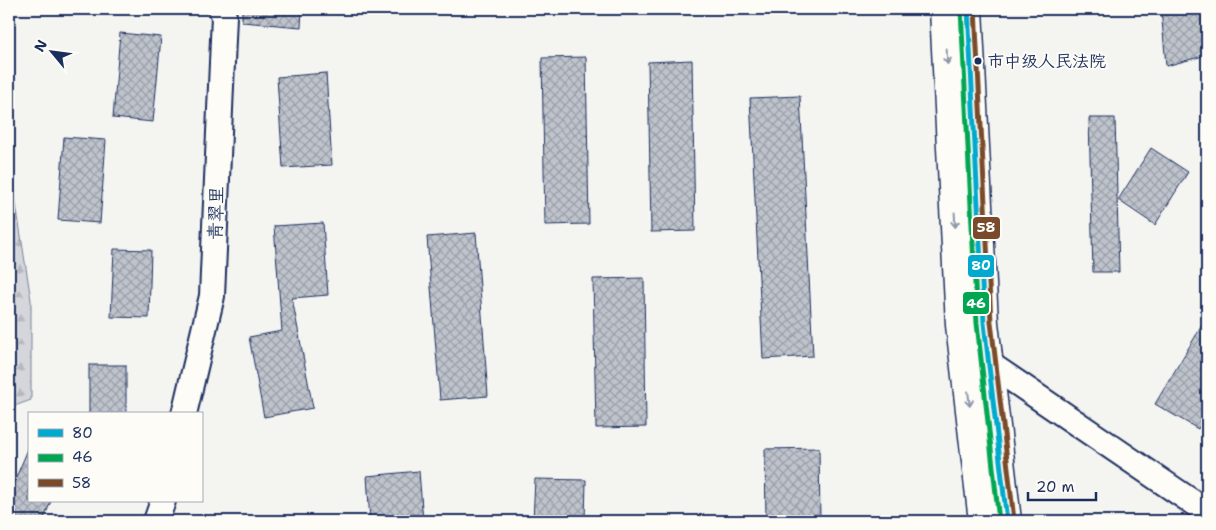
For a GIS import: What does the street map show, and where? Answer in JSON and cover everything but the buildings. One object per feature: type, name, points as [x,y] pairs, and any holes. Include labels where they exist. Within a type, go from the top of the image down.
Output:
[{"type":"main road","points":[[944,9],[960,325],[976,363],[1007,521]]},
{"type":"main road","points":[[968,9],[984,323],[976,363],[982,521]]},
{"type":"street","name":"青翠里","points":[[184,412],[212,296],[224,16],[221,9]]},
{"type":"street","points":[[976,363],[1207,512]]},
{"type":"street","points":[[156,521],[163,502]]},
{"type":"green space","points":[[9,159],[31,300],[31,400],[9,408]]},
{"type":"transit line","name":"46","points":[[961,9],[977,323],[999,521]]},
{"type":"transit line","name":"80","points":[[968,9],[984,323],[1007,521]]},
{"type":"transit line","name":"58","points":[[975,9],[991,322],[1014,520]]},
{"type":"place","name":"市中级人民法院","points":[[978,61]]}]
